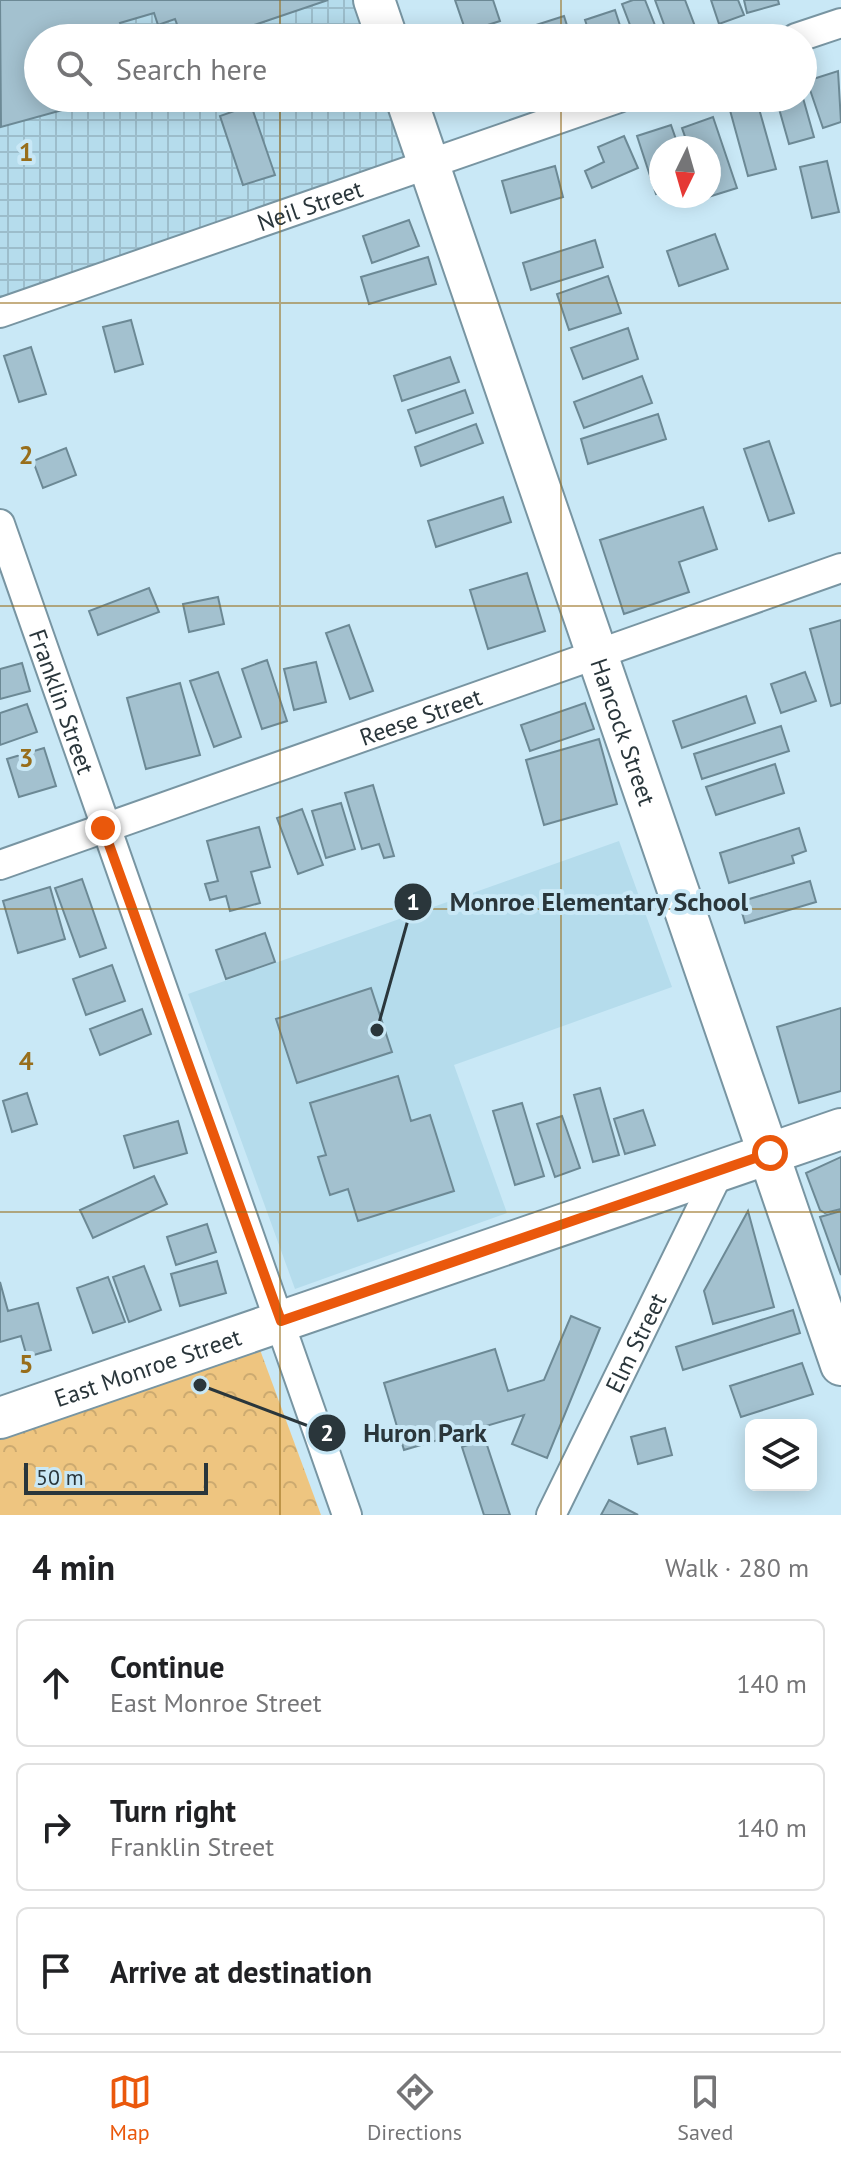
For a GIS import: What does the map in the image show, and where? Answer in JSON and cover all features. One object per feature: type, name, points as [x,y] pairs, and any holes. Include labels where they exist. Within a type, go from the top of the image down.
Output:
[{"type":"street","points":[[374,0],[382,24]]},
{"type":"street","points":[[817,31],[841,23]]},
{"type":"street","name":"Hancock Street","points":[[411,112],[841,1365]]},
{"type":"street","name":"Neil Street","points":[[0,313],[578,112]]},
{"type":"street","name":"Franklin Street","points":[[0,524],[103,828],[281,1321],[347,1515]]},
{"type":"street","name":"Reese Street","points":[[0,865],[841,568]]},
{"type":"street","name":"East Monroe Street","points":[[0,1418],[841,1129]]},
{"type":"street","name":"Elm Street","points":[[551,1515],[720,1170]]},
{"type":"shaded area","points":[[0,0],[374,0],[382,24],[24,24],[24,112],[411,112],[427,163],[0,313]]},
{"type":"shaded area","points":[[619,841],[672,987],[454,1065],[507,1213],[295,1289],[188,994]]},
{"type":"green space","points":[[256,1339],[321,1515],[0,1515],[0,1432]]},
{"type":"building","points":[[0,0],[328,0],[257,24],[177,24],[175,19],[158,24],[154,13],[120,24],[24,24],[24,112],[55,112],[1,127]]},
{"type":"building","points":[[455,0],[493,0],[500,21],[463,24]]},
{"type":"building","points":[[645,0],[654,24],[630,24],[622,4]]},
{"type":"building","points":[[655,0],[685,0],[694,24],[664,24]]},
{"type":"building","points":[[711,0],[738,0],[744,15],[719,24]]},
{"type":"building","points":[[744,0],[778,0],[779,4],[747,13]]},
{"type":"building","points":[[615,10],[620,24],[586,24],[585,20]]},
{"type":"building","points":[[564,16],[567,24],[539,24]]},
{"type":"building","points":[[838,71],[841,122],[823,128],[817,110],[817,78]]},
{"type":"building","points":[[231,112],[253,112],[275,175],[243,185],[220,116]]},
{"type":"building","points":[[730,112],[760,112],[776,169],[748,176]]},
{"type":"building","points":[[780,112],[807,112],[814,137],[789,144]]},
{"type":"building","points":[[713,117],[719,136],[685,136],[682,128]]},
{"type":"building","points":[[671,125],[675,136],[649,136],[649,173],[637,136]]},
{"type":"building","points":[[624,136],[638,168],[592,188],[585,171],[604,162],[598,147]]},
{"type":"building","points":[[721,141],[737,188],[721,193]]},
{"type":"building","points":[[827,161],[839,212],[812,218],[800,167]]},
{"type":"building","points":[[555,166],[563,197],[511,213],[502,181]]},
{"type":"building","points":[[409,220],[419,246],[372,263],[363,236]]},
{"type":"building","points":[[715,234],[728,269],[679,286],[667,251]]},
{"type":"building","points":[[595,240],[603,267],[531,290],[523,263]]},
{"type":"building","points":[[428,257],[436,284],[369,304],[361,277]]},
{"type":"building","points":[[608,276],[621,313],[569,330],[557,294]]},
{"type":"building","points":[[131,320],[143,364],[115,372],[103,327]]},
{"type":"building","points":[[628,328],[638,359],[583,379],[571,348]]},
{"type":"building","points":[[31,347],[46,394],[19,402],[4,356]]},
{"type":"building","points":[[450,357],[459,382],[402,401],[394,376]]},
{"type":"building","points":[[642,376],[652,403],[584,428],[574,402]]},
{"type":"building","points":[[465,390],[473,413],[416,433],[408,410]]},
{"type":"building","points":[[658,414],[666,439],[588,464],[581,439]]},
{"type":"building","points":[[476,424],[483,443],[421,466],[415,447]]},
{"type":"building","points":[[769,441],[794,513],[769,521],[744,449]]},
{"type":"building","points":[[66,448],[76,475],[43,488],[33,461]]},
{"type":"building","points":[[503,497],[511,522],[436,547],[428,521]]},
{"type":"building","points":[[703,507],[717,549],[679,562],[689,592],[624,614],[600,540]]},
{"type":"building","points":[[527,573],[545,631],[488,649],[470,590]]},
{"type":"building","points":[[149,588],[159,612],[98,635],[89,611]]},
{"type":"building","points":[[218,597],[224,624],[189,632],[183,604]]},
{"type":"building","points":[[841,620],[841,703],[831,706],[810,629]]},
{"type":"building","points":[[349,625],[373,691],[350,699],[326,633]]},
{"type":"building","points":[[267,660],[287,721],[262,729],[242,669]]},
{"type":"building","points":[[316,662],[326,702],[294,710],[284,669]]},
{"type":"building","points":[[22,663],[30,691],[0,699],[0,669]]},
{"type":"building","points":[[218,672],[241,737],[214,747],[190,681]]},
{"type":"building","points":[[805,672],[816,701],[781,713],[771,684]]},
{"type":"building","points":[[180,683],[200,755],[146,769],[127,698]]},
{"type":"building","points":[[746,696],[755,723],[682,748],[673,721]]},
{"type":"building","points":[[585,703],[594,729],[530,751],[521,725]]},
{"type":"building","points":[[27,704],[37,732],[0,745],[0,713]]},
{"type":"building","points":[[781,726],[789,751],[702,779],[694,754]]},
{"type":"building","points":[[599,739],[617,804],[544,825],[526,760]]},
{"type":"building","points":[[44,748],[56,786],[19,797],[7,759]]},
{"type":"building","points":[[775,764],[784,793],[716,815],[706,787]]},
{"type":"building","points":[[373,785],[394,856],[384,858],[379,844],[362,849],[345,793]]},
{"type":"building","points":[[341,803],[355,849],[326,858],[312,811]]},
{"type":"building","points":[[302,809],[323,865],[298,874],[277,818]]},
{"type":"building","points":[[259,827],[270,867],[251,872],[260,903],[230,911],[226,896],[210,900],[205,884],[218,881],[207,841]]},
{"type":"building","points":[[799,828],[806,851],[792,856],[794,863],[729,883],[720,853]]},
{"type":"building","points":[[82,879],[106,948],[80,957],[55,888]]},
{"type":"building","points":[[810,881],[816,902],[745,923],[739,902]]},
{"type":"building","points":[[50,887],[65,939],[18,953],[3,901]]},
{"type":"building","points":[[265,933],[275,962],[226,979],[216,950]]},
{"type":"building","points":[[112,965],[125,1001],[86,1015],[73,979]]},
{"type":"building","points":[[371,988],[392,1052],[297,1083],[276,1019]]},
{"type":"building","points":[[841,1008],[841,1091],[799,1103],[777,1027]]},
{"type":"building","points":[[142,1009],[151,1034],[100,1055],[90,1029]]},
{"type":"building","points":[[398,1076],[411,1121],[430,1115],[454,1191],[358,1221],[348,1189],[330,1195],[318,1157],[326,1155],[310,1103]]},
{"type":"building","points":[[600,1088],[619,1155],[593,1162],[574,1095]]},
{"type":"building","points":[[27,1093],[37,1124],[12,1132],[3,1101]]},
{"type":"building","points":[[522,1103],[544,1176],[515,1185],[493,1111]]},
{"type":"building","points":[[643,1110],[655,1145],[625,1154],[614,1119]]},
{"type":"building","points":[[562,1116],[580,1168],[555,1177],[537,1124]]},
{"type":"building","points":[[178,1121],[187,1153],[134,1168],[124,1136]]},
{"type":"building","points":[[841,1157],[841,1209],[825,1213],[820,1210],[806,1173]]},
{"type":"building","points":[[154,1176],[167,1204],[93,1238],[80,1210]]},
{"type":"building","points":[[748,1211],[774,1307],[713,1324],[704,1291]]},
{"type":"building","points":[[841,1211],[841,1275],[820,1217]]},
{"type":"building","points":[[207,1224],[216,1252],[176,1265],[167,1237]]},
{"type":"building","points":[[217,1261],[226,1293],[180,1306],[171,1274]]},
{"type":"building","points":[[144,1266],[161,1310],[129,1322],[113,1277]]},
{"type":"building","points":[[108,1277],[125,1322],[93,1333],[77,1288]]},
{"type":"building","points":[[0,1282],[8,1311],[38,1303],[51,1350],[27,1357],[21,1336],[0,1342]]},
{"type":"building","points":[[793,1310],[800,1333],[683,1370],[676,1347]]},
{"type":"building","points":[[571,1316],[600,1328],[547,1458],[512,1444],[524,1415],[404,1450],[384,1383],[495,1349],[508,1391],[544,1380]]},
{"type":"building","points":[[802,1363],[813,1394],[741,1417],[730,1386]]},
{"type":"building","points":[[665,1428],[672,1455],[638,1464],[631,1437]]},
{"type":"building","points":[[485,1439],[510,1515],[484,1515],[462,1447]]},
{"type":"building","points":[[609,1500],[638,1515],[601,1515]]},
{"type":"place","name":"Monroe Elementary School","points":[[377,1030]]},
{"type":"place","name":"Huron Park","points":[[200,1385]]},
{"type":"route","points":[[103,828],[281,1321],[770,1153]]}]
